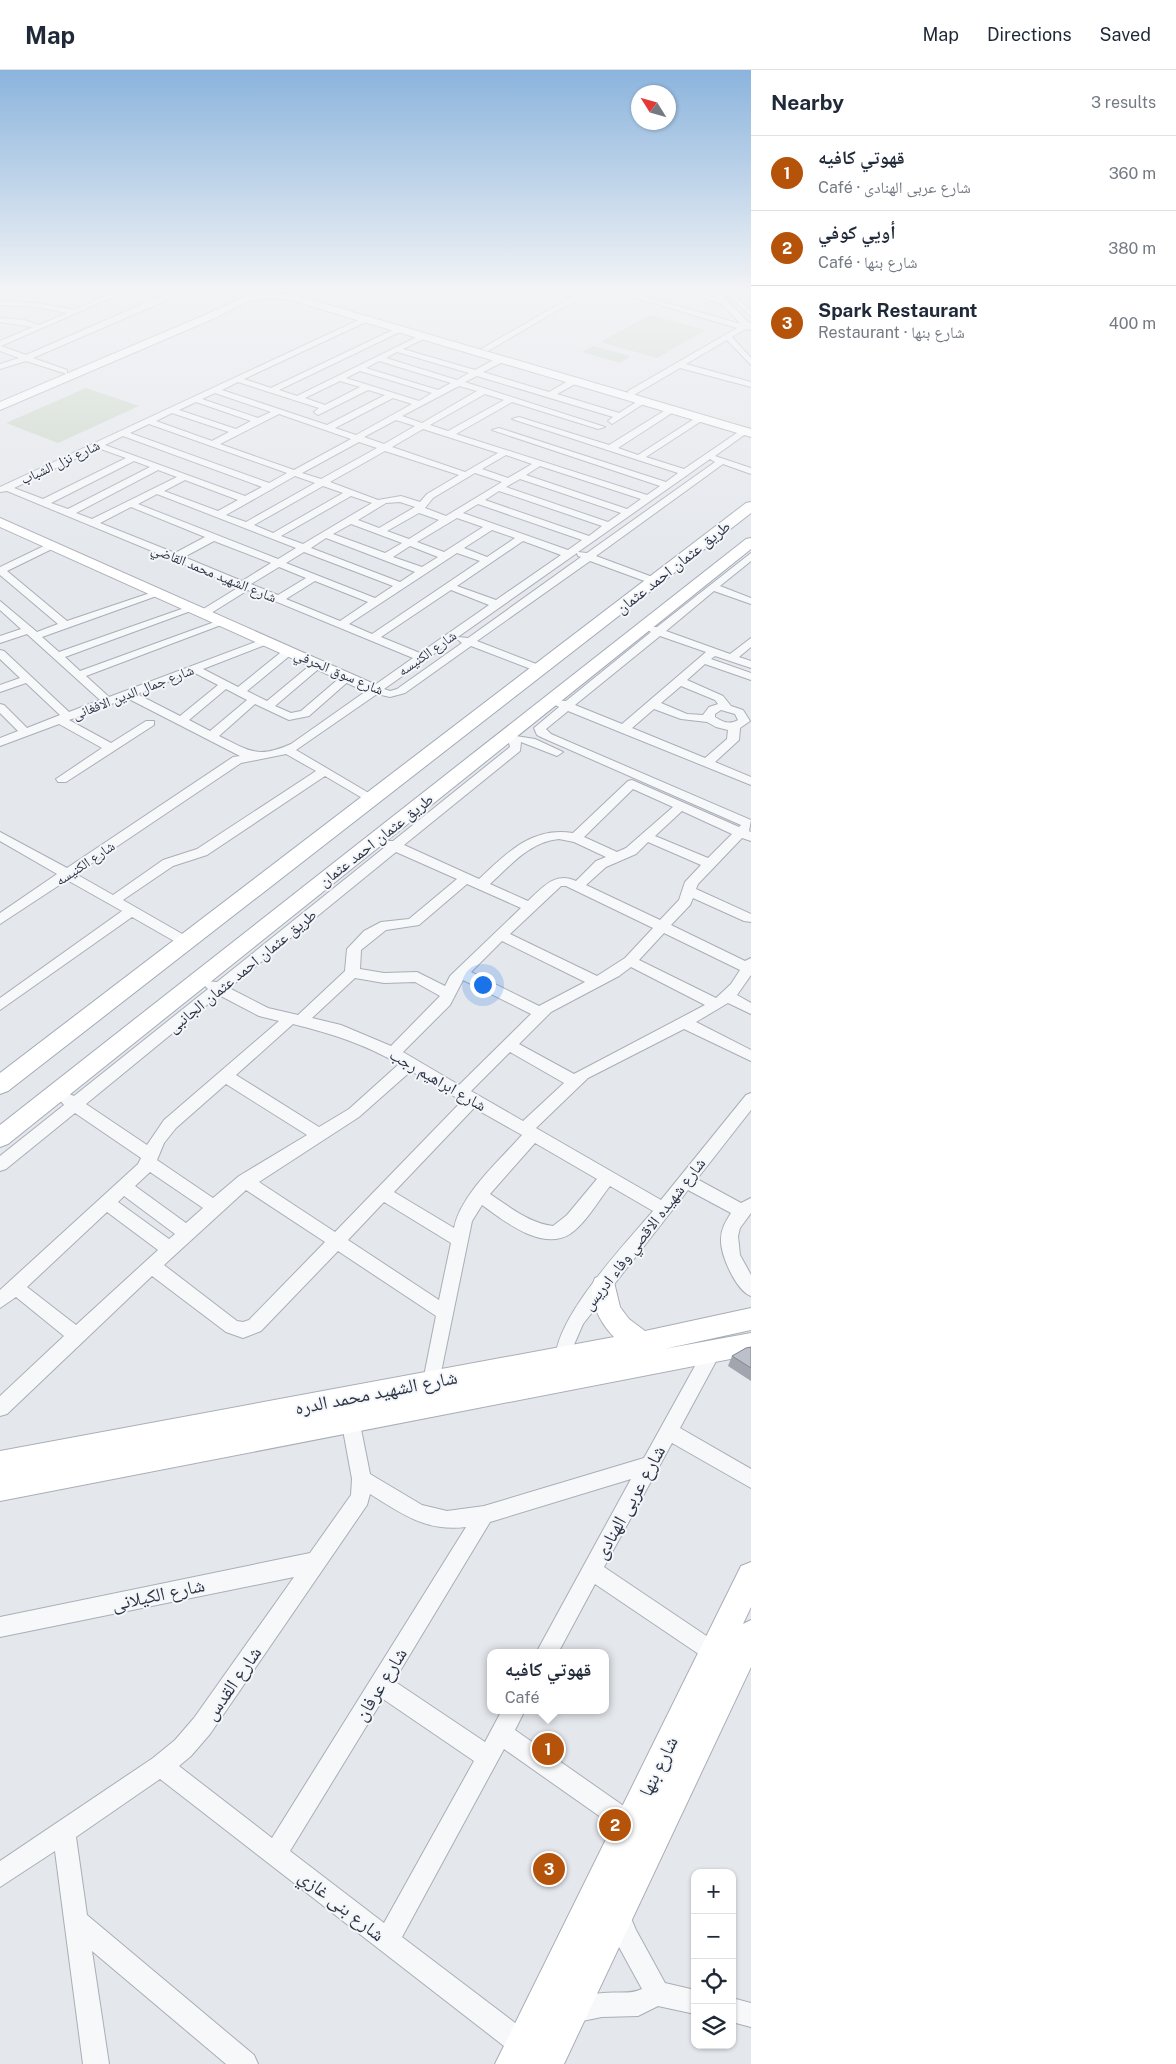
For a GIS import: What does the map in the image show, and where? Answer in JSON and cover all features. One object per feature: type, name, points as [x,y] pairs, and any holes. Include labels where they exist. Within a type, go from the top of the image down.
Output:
[{"type":"main road","name":"طريق عثمان احمد عثمان","points":[[0,1085],[463,730],[727,524],[749,516]]},
{"type":"main road","name":"طريق عثمان احمد عثمان","points":[[0,1138],[506,737],[549,710],[651,629],[751,542]]},
{"type":"main road","points":[[503,698],[502,708],[508,714],[520,715],[549,710]]},
{"type":"main road","points":[[463,730],[482,724],[490,725],[497,727],[506,737]]},
{"type":"street","points":[[9,389],[28,384]]},
{"type":"street","points":[[0,399],[37,384]]},
{"type":"street","points":[[0,406],[49,384]]},
{"type":"street","name":"شارع نزل الشباب","points":[[4,489],[227,384]]},
{"type":"street","points":[[249,384],[326,408]]},
{"type":"street","points":[[271,391],[285,384]]},
{"type":"street","points":[[297,399],[327,384]]},
{"type":"street","points":[[359,384],[420,404]]},
{"type":"street","points":[[303,420],[370,384]]},
{"type":"street","points":[[411,384],[439,393]]},
{"type":"street","points":[[218,515],[358,438],[394,415],[420,404],[456,384]]},
{"type":"street","points":[[461,384],[601,427]]},
{"type":"street","points":[[513,384],[620,416]]},
{"type":"street","points":[[550,395],[569,384]]},
{"type":"street","points":[[585,384],[700,418],[749,429]]},
{"type":"street","points":[[598,384],[749,429]]},
{"type":"street","points":[[631,393],[646,384]]},
{"type":"street","points":[[448,434],[523,387]]},
{"type":"street","points":[[215,390],[466,475]]},
{"type":"street","points":[[246,526],[484,391]]},
{"type":"street","points":[[328,428],[392,395]]},
{"type":"street","points":[[195,399],[258,421]]},
{"type":"street","points":[[550,411],[568,400]]},
{"type":"street","points":[[581,440],[644,401]]},
{"type":"street","points":[[335,403],[360,411]]},
{"type":"street","points":[[369,407],[379,410]]},
{"type":"street","points":[[476,442],[537,407]]},
{"type":"street","points":[[610,449],[672,409]]},
{"type":"street","points":[[172,410],[237,432]]},
{"type":"street","points":[[212,444],[279,411]]},
{"type":"street","points":[[209,422],[232,412]]},
{"type":"street","points":[[394,415],[648,498]]},
{"type":"street","points":[[640,458],[700,418]]},
{"type":"street","points":[[516,419],[685,472]]},
{"type":"street","points":[[148,421],[220,469],[270,487]]},
{"type":"street","name":"شارع الكنيسه","points":[[0,919],[68,875],[233,762],[250,756],[288,750],[749,429]]},
{"type":"street","points":[[496,430],[667,485]]},
{"type":"street","points":[[123,433],[183,444],[212,444],[379,503]]},
{"type":"street","points":[[549,447],[568,436]]},
{"type":"street","points":[[98,445],[247,500]]},
{"type":"street","points":[[380,531],[420,508],[430,496],[505,452]]},
{"type":"street","points":[[708,456],[751,471]]},
{"type":"street","points":[[43,503],[133,458]]},
{"type":"street","name":"شارع سوق الحرفي","points":[[0,522],[375,690],[386,693],[398,692],[722,461]]},
{"type":"street","points":[[386,557],[539,463]]},
{"type":"street","points":[[586,478],[606,465]]},
{"type":"street","points":[[68,513],[158,467]]},
{"type":"street","points":[[197,481],[220,469]]},
{"type":"street","points":[[475,470],[509,481]]},
{"type":"street","points":[[552,486],[572,473]]},
{"type":"street","points":[[518,475],[628,512]]},
{"type":"street","points":[[92,523],[185,477]]},
{"type":"street","points":[[498,488],[610,525]]},
{"type":"street","name":"شارع الشهيد محمد القاضي","points":[[4,489],[68,513],[422,658]]},
{"type":"street","points":[[157,491],[192,516],[213,537],[278,563],[314,577],[401,586]]},
{"type":"street","points":[[274,536],[350,493]]},
{"type":"street","points":[[557,508],[577,495]]},
{"type":"street","points":[[57,656],[199,611],[379,503],[395,498],[447,520]]},
{"type":"street","points":[[478,500],[589,539]]},
{"type":"street","points":[[512,512],[532,500]]},
{"type":"street","points":[[131,504],[192,516],[218,515],[274,536],[339,562],[352,580],[376,602]]},
{"type":"street","points":[[456,514],[588,557],[654,581]]},
{"type":"street","points":[[350,520],[445,556]]},
{"type":"street","points":[[373,638],[488,561],[538,522]]},
{"type":"street","points":[[341,624],[492,526]]},
{"type":"street","points":[[326,534],[423,571]]},
{"type":"street","points":[[176,557],[213,537]]},
{"type":"street","points":[[53,545],[2,568],[65,625]]},
{"type":"street","points":[[339,562],[361,548]]},
{"type":"street","points":[[456,549],[488,561]]},
{"type":"street","points":[[651,629],[712,587],[751,556]]},
{"type":"street","points":[[279,599],[314,577]]},
{"type":"street","points":[[450,586],[496,604]]},
{"type":"street","points":[[712,587],[751,601]]},
{"type":"street","points":[[0,640],[65,625],[160,593]]},
{"type":"street","points":[[0,604],[107,701]]},
{"type":"street","points":[[78,675],[224,622]]},
{"type":"street","points":[[651,629],[751,665]]},
{"type":"street","points":[[452,635],[540,670]]},
{"type":"street","name":"شارع جمال الدين الافغانى","points":[[0,742],[266,641]]},
{"type":"street","points":[[731,658],[751,641]]},
{"type":"street","points":[[239,692],[289,651]]},
{"type":"street","points":[[624,729],[713,652]]},
{"type":"street","points":[[0,653],[28,679],[63,718],[111,748]]},
{"type":"street","points":[[704,660],[751,677]]},
{"type":"street","points":[[267,707],[318,664]]},
{"type":"street","points":[[194,669],[289,717],[306,714],[347,677]]},
{"type":"street","points":[[0,689],[28,679]]},
{"type":"street","points":[[679,682],[719,698],[726,707],[745,716]]},
{"type":"street","points":[[181,720],[225,685]]},
{"type":"street","points":[[128,694],[250,756]]},
{"type":"street","points":[[212,736],[253,700]]},
{"type":"street","points":[[652,704],[685,717],[710,719],[720,726],[734,727],[742,723],[751,706]]},
{"type":"street","points":[[0,707],[26,732]]},
{"type":"street","points":[[710,719],[711,711],[726,707]]},
{"type":"street","points":[[152,1266],[232,1327],[243,1330],[255,1326],[383,1193],[467,1096],[508,1045],[540,1013],[553,1004],[620,970],[630,961],[685,902],[692,882],[748,829],[544,735],[540,728],[549,710],[624,729],[751,781]]},
{"type":"street","points":[[62,778],[150,723]]},
{"type":"street","points":[[707,763],[733,740],[734,727]]},
{"type":"street","points":[[506,737],[539,744],[681,806],[713,814]]},
{"type":"street","name":"طريق عثمان احمد عثمان الجانبى","points":[[0,1165],[516,748],[515,741],[506,737]]},
{"type":"street","points":[[288,750],[373,799]]},
{"type":"street","points":[[113,901],[168,864],[202,852],[325,772]]},
{"type":"street","points":[[575,838],[632,784]]},
{"type":"street","points":[[577,886],[601,864],[631,851],[681,806]]},
{"type":"street","points":[[482,885],[531,841],[556,834],[575,838],[616,857]]},
{"type":"street","points":[[0,836],[186,942]]},
{"type":"street","points":[[647,837],[709,864]]},
{"type":"street","points":[[379,838],[530,907]]},
{"type":"street","points":[[0,1301],[124,1187],[149,1160],[163,1132],[225,1076],[352,973],[354,968],[354,949],[376,930],[385,925],[404,925],[414,922],[466,878]]},
{"type":"street","points":[[393,1053],[445,1001],[452,983],[556,883],[568,882],[750,966],[723,1001],[593,1068],[574,1081],[529,1132],[479,1195],[468,1212],[459,1239],[432,1381]]},
{"type":"street","points":[[688,891],[750,917]]},
{"type":"street","points":[[0,1005],[132,911]]},
{"type":"street","points":[[501,935],[597,982]]},
{"type":"street","points":[[630,961],[723,1001],[751,1009]]},
{"type":"street","points":[[352,973],[380,978],[418,977],[449,994]]},
{"type":"street","points":[[462,973],[540,1013]]},
{"type":"street","name":"شارع ابراهيم رجب","points":[[201,979],[252,1008],[356,1035],[393,1053],[664,1209]]},
{"type":"street","points":[[684,1022],[751,1056]]},
{"type":"street","points":[[508,1045],[574,1081]]},
{"type":"street","points":[[0,1408],[214,1207],[245,1181],[319,1136],[365,1105],[410,1063]]},
{"type":"street","points":[[225,1076],[319,1136]]},
{"type":"street","points":[[58,1093],[214,1207]]},
{"type":"street","name":"شارع شهيده الاقصي وفاء ادريس","points":[[565,1368],[571,1328],[751,1099]]},
{"type":"street","points":[[479,1195],[535,1229],[549,1233],[556,1232],[567,1226],[608,1177]]},
{"type":"street","points":[[245,1181],[444,1312]]},
{"type":"street","points":[[686,1181],[746,1208],[732,1224],[729,1243],[734,1264],[751,1289]]},
{"type":"street","points":[[124,1187],[187,1233]]},
{"type":"street","points":[[383,1193],[459,1239]]},
{"type":"street","points":[[107,1203],[170,1249]]},
{"type":"street","points":[[604,1285],[604,1296],[612,1318],[626,1332],[643,1343]]},
{"type":"street","points":[[15,1287],[77,1336]]},
{"type":"street","name":"شارع الشهيد محمد الدره","points":[[0,1488],[350,1419],[565,1368],[643,1343],[751,1319]]},
{"type":"street","name":"شارع الشهيد محمد الدره","points":[[0,1464],[432,1381],[712,1352],[751,1344]]},
{"type":"street","name":"شارع عربى الهنادى","points":[[548,1649],[712,1352]]},
{"type":"street","name":"شارع القدس","points":[[0,1875],[161,1766],[183,1748],[202,1726],[357,1503],[362,1492],[362,1479],[350,1419]]},
{"type":"street","points":[[668,1431],[751,1478]]},
{"type":"street","points":[[362,1479],[426,1516],[447,1520],[484,1515],[649,1465]]},
{"type":"street","name":"شارع عرفان","points":[[276,1853],[484,1515]]},
{"type":"street","name":"شارع الكيلانى","points":[[0,1627],[316,1562]]},
{"type":"street","points":[[592,1570],[713,1652]]},
{"type":"street","name":"شارع بنها","points":[[527,2057],[630,1824],[751,1576]]},
{"type":"street","name":"شارع بنها","points":[[527,2057],[572,2011],[751,1636]]},
{"type":"street","points":[[380,1684],[488,1757]]},
{"type":"street","points":[[387,1940],[512,1714]]},
{"type":"street","points":[[501,1734],[630,1824]]},
{"type":"street","name":"شارع بنى غازي","points":[[161,1766],[387,1940],[527,2057]]},
{"type":"street","points":[[64,1832],[96,2064]]},
{"type":"street","points":[[618,1913],[630,1947],[650,1977],[657,1994]]},
{"type":"street","points":[[77,1922],[245,2064]]},
{"type":"street","points":[[572,2011],[602,2005],[638,2004],[657,1994],[691,2001]]},
{"type":"street","points":[[736,2011],[751,2014]]},
{"type":"green space","points":[[86,388],[139,406],[58,443],[6,423]]},
{"type":"building","points":[[751,1347],[751,1368],[732,1356],[746,1348]]},
{"type":"place","name":"قهوتي كافيه","points":[[548,1749]]},
{"type":"place","name":"أويي كوفي","points":[[615,1825]]},
{"type":"place","name":"Spark Restaurant","points":[[549,1869]]}]
